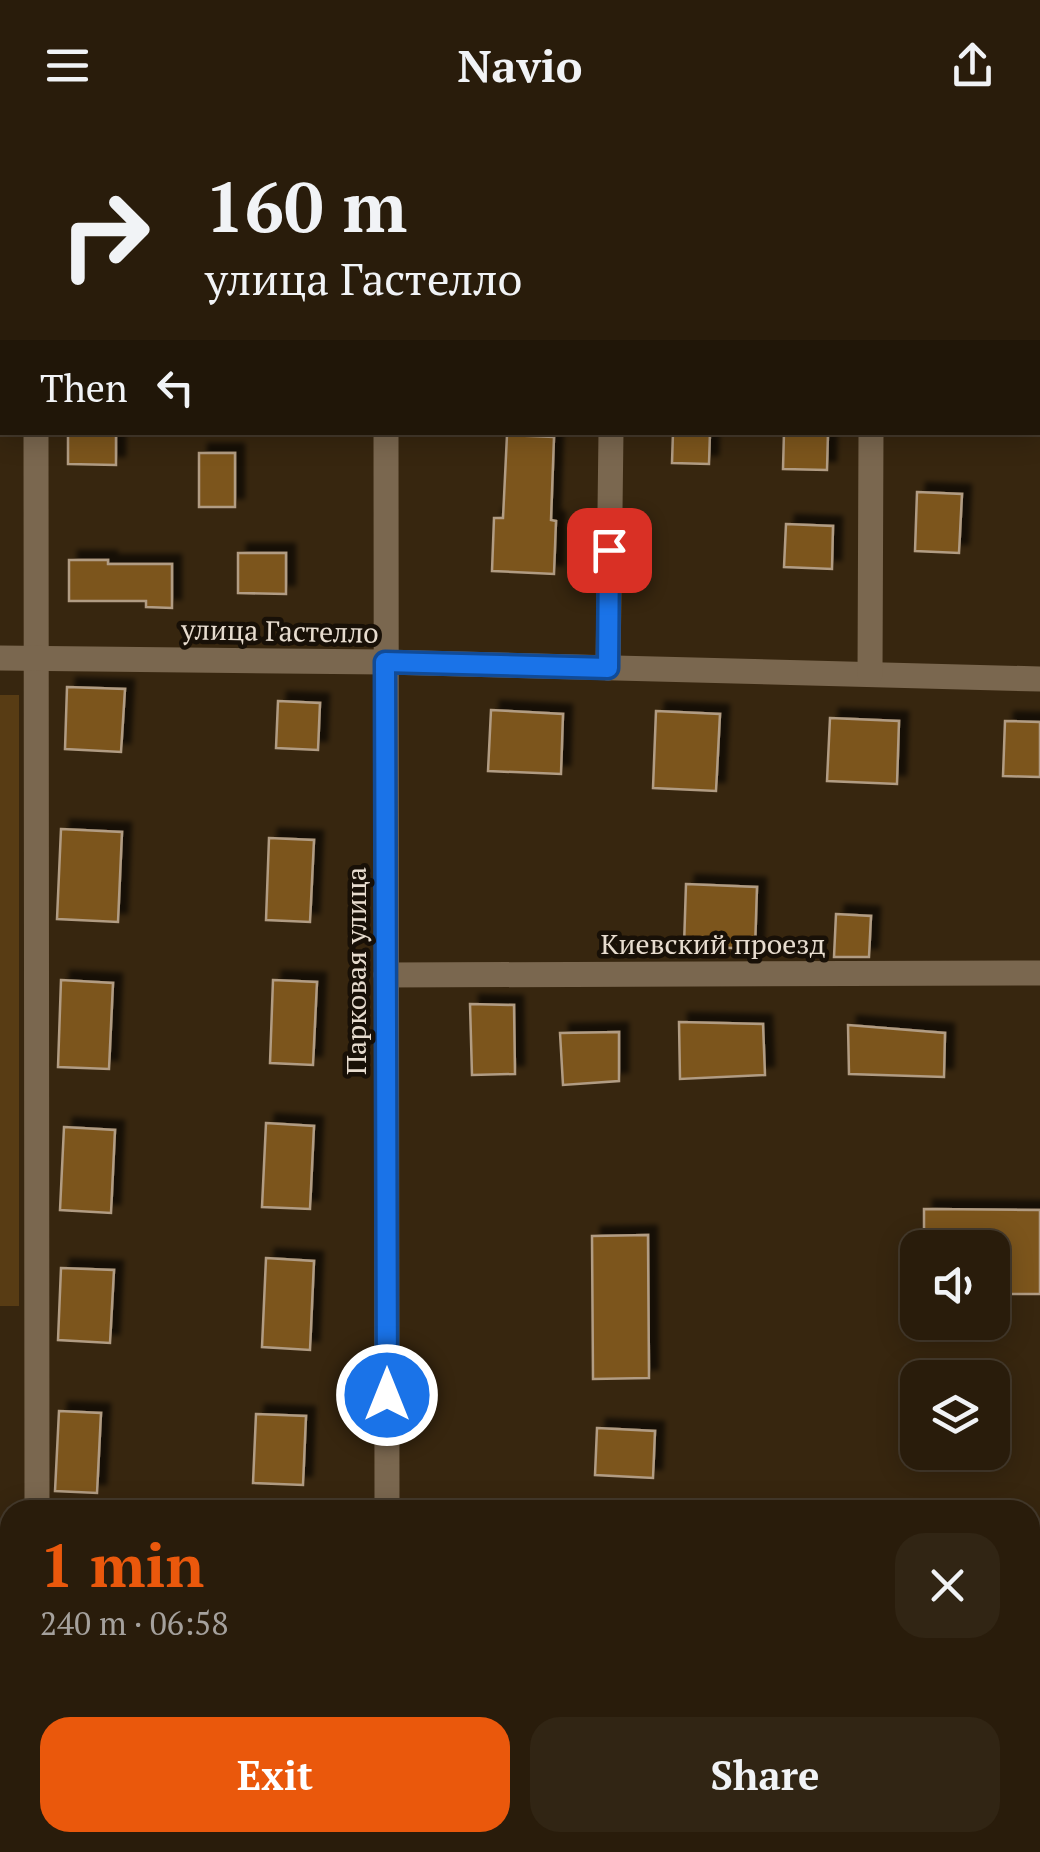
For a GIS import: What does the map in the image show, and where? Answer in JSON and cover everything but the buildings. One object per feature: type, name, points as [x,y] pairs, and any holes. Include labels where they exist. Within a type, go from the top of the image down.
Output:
[{"type":"street","points":[[36,435],[37,1500]]},
{"type":"street","name":"Парковая улица","points":[[386,435],[387,1500]]},
{"type":"street","points":[[608,668],[611,435]]},
{"type":"street","points":[[870,674],[871,435]]},
{"type":"street","name":"улица Гастелло","points":[[0,658],[385,662],[1040,679]]},
{"type":"street","name":"Киевский проезд","points":[[386,975],[1040,973]]},
{"type":"shaded area","points":[[0,695],[19,695],[19,1306],[0,1306]]},
{"type":"route","points":[[387,1395],[385,662],[608,668],[609,550]]}]
